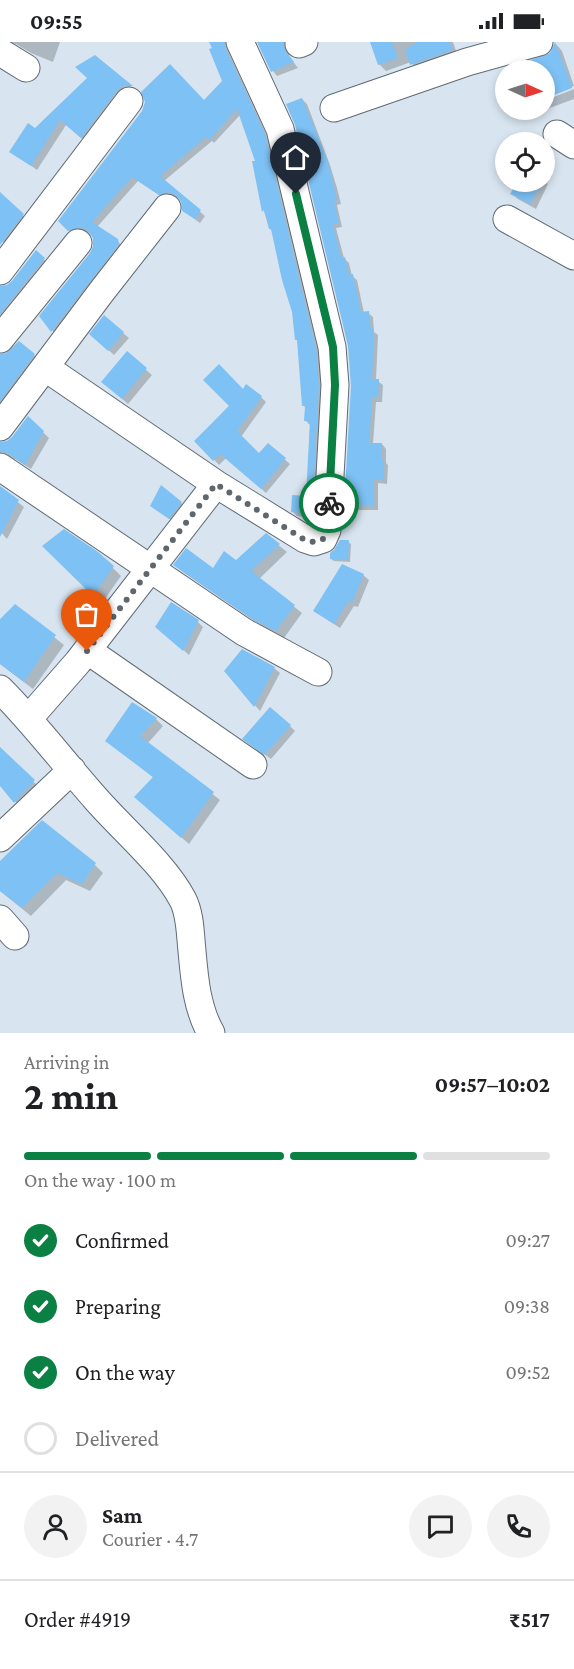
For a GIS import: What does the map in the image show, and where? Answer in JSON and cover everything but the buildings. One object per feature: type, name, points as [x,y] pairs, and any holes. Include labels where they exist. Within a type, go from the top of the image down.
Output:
[{"type":"street","points":[[46,368],[216,484],[305,540],[314,542],[323,539],[327,530],[335,385],[333,347],[280,129],[240,42]]},
{"type":"street","points":[[334,108],[463,52],[539,42]]},
{"type":"street","points":[[0,52],[26,68]]},
{"type":"street","points":[[0,271],[129,101]]},
{"type":"street","points":[[0,427],[167,208]]},
{"type":"street","points":[[507,219],[574,256]]},
{"type":"street","points":[[0,339],[78,243]]},
{"type":"street","points":[[0,467],[244,632],[318,672]]},
{"type":"street","points":[[29,717],[87,651],[216,484]]},
{"type":"street","points":[[87,651],[253,765]]},
{"type":"street","points":[[0,689],[29,717],[72,770],[166,875],[184,901],[189,920],[196,993],[204,1021],[211,1033]]},
{"type":"street","points":[[0,838],[72,770]]},
{"type":"way so far","points":[[87,651],[216,484],[305,540],[314,542],[323,539],[327,530],[329,503]]},
{"type":"route","points":[[296,194],[333,347],[335,385],[329,503]]}]
